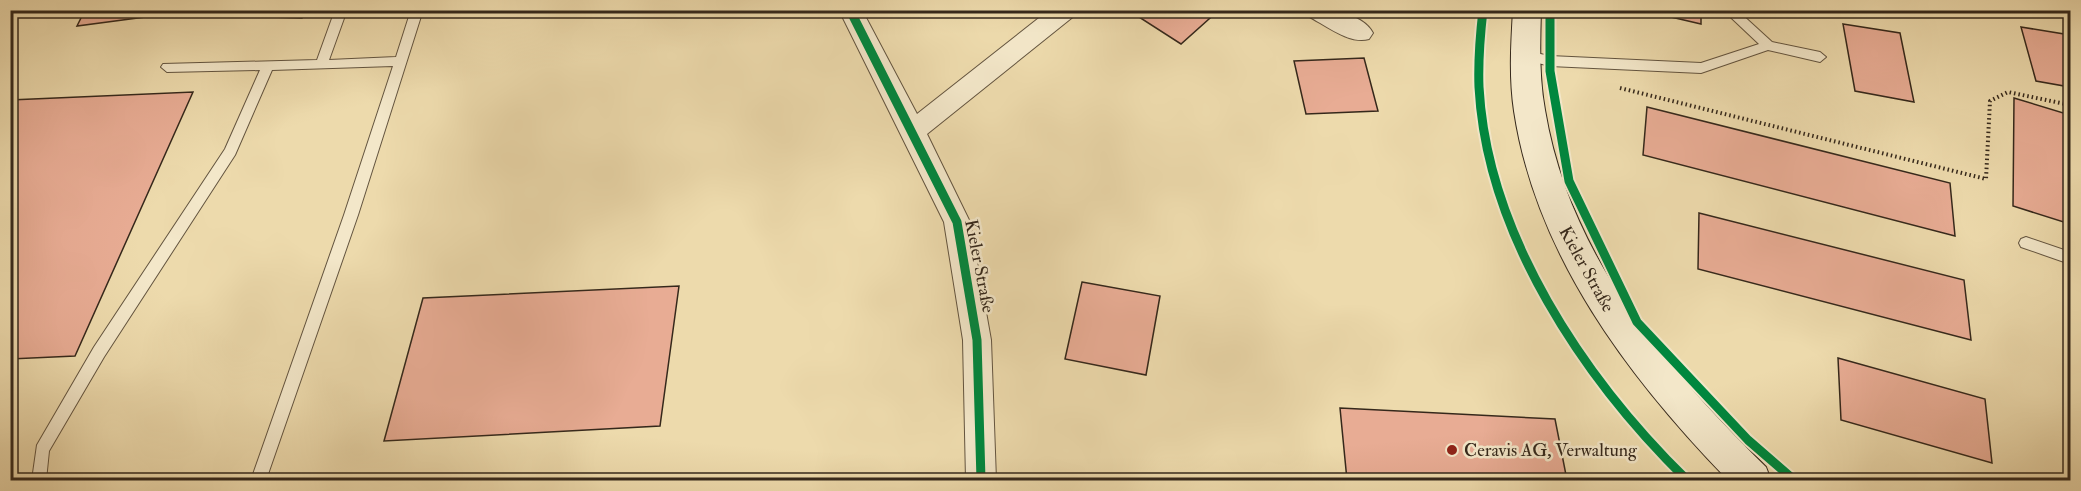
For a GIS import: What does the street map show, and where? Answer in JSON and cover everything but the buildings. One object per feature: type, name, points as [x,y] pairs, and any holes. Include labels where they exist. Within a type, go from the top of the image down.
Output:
[{"type":"main road","name":"Kieler Straße","points":[[1527,10],[1526,56],[1531,121],[1542,167],[1561,224],[1599,295],[1644,362],[1718,447],[1753,480]]},
{"type":"street","name":"Kieler Straße","points":[[849,10],[913,131],[957,222],[977,340],[981,480]]},
{"type":"street","points":[[913,131],[1066,10]]},
{"type":"street","points":[[1316,10],[1361,33]]},
{"type":"lane","points":[[321,65],[341,10]]},
{"type":"lane","points":[[259,480],[351,216],[417,10]]},
{"type":"lane","points":[[1729,10],[1768,46]]},
{"type":"lane","points":[[1526,56],[1550,61],[1701,68],[1768,46],[1820,57]]},
{"type":"lane","points":[[167,67],[321,65],[400,61]]},
{"type":"lane","points":[[39,480],[42,450],[99,352],[230,151],[268,66]]},
{"type":"lane","points":[[2026,243],[2070,258]]},
{"type":"path","points":[[1618,87],[1986,179],[1990,101],[2008,92],[2070,105]]},
{"type":"cycle path","points":[[850,10],[957,222],[977,340],[981,480]]},
{"type":"cycle path","points":[[1483,10],[1479,49],[1479,88],[1484,126],[1492,164],[1516,237],[1576,349],[1643,433],[1687,480]]},
{"type":"cycle path","points":[[1550,10],[1550,71],[1569,181],[1637,322],[1748,440],[1794,480]]},
{"type":"place","name":"Ceravis AG, Verwaltung","points":[[1452,450]]}]
